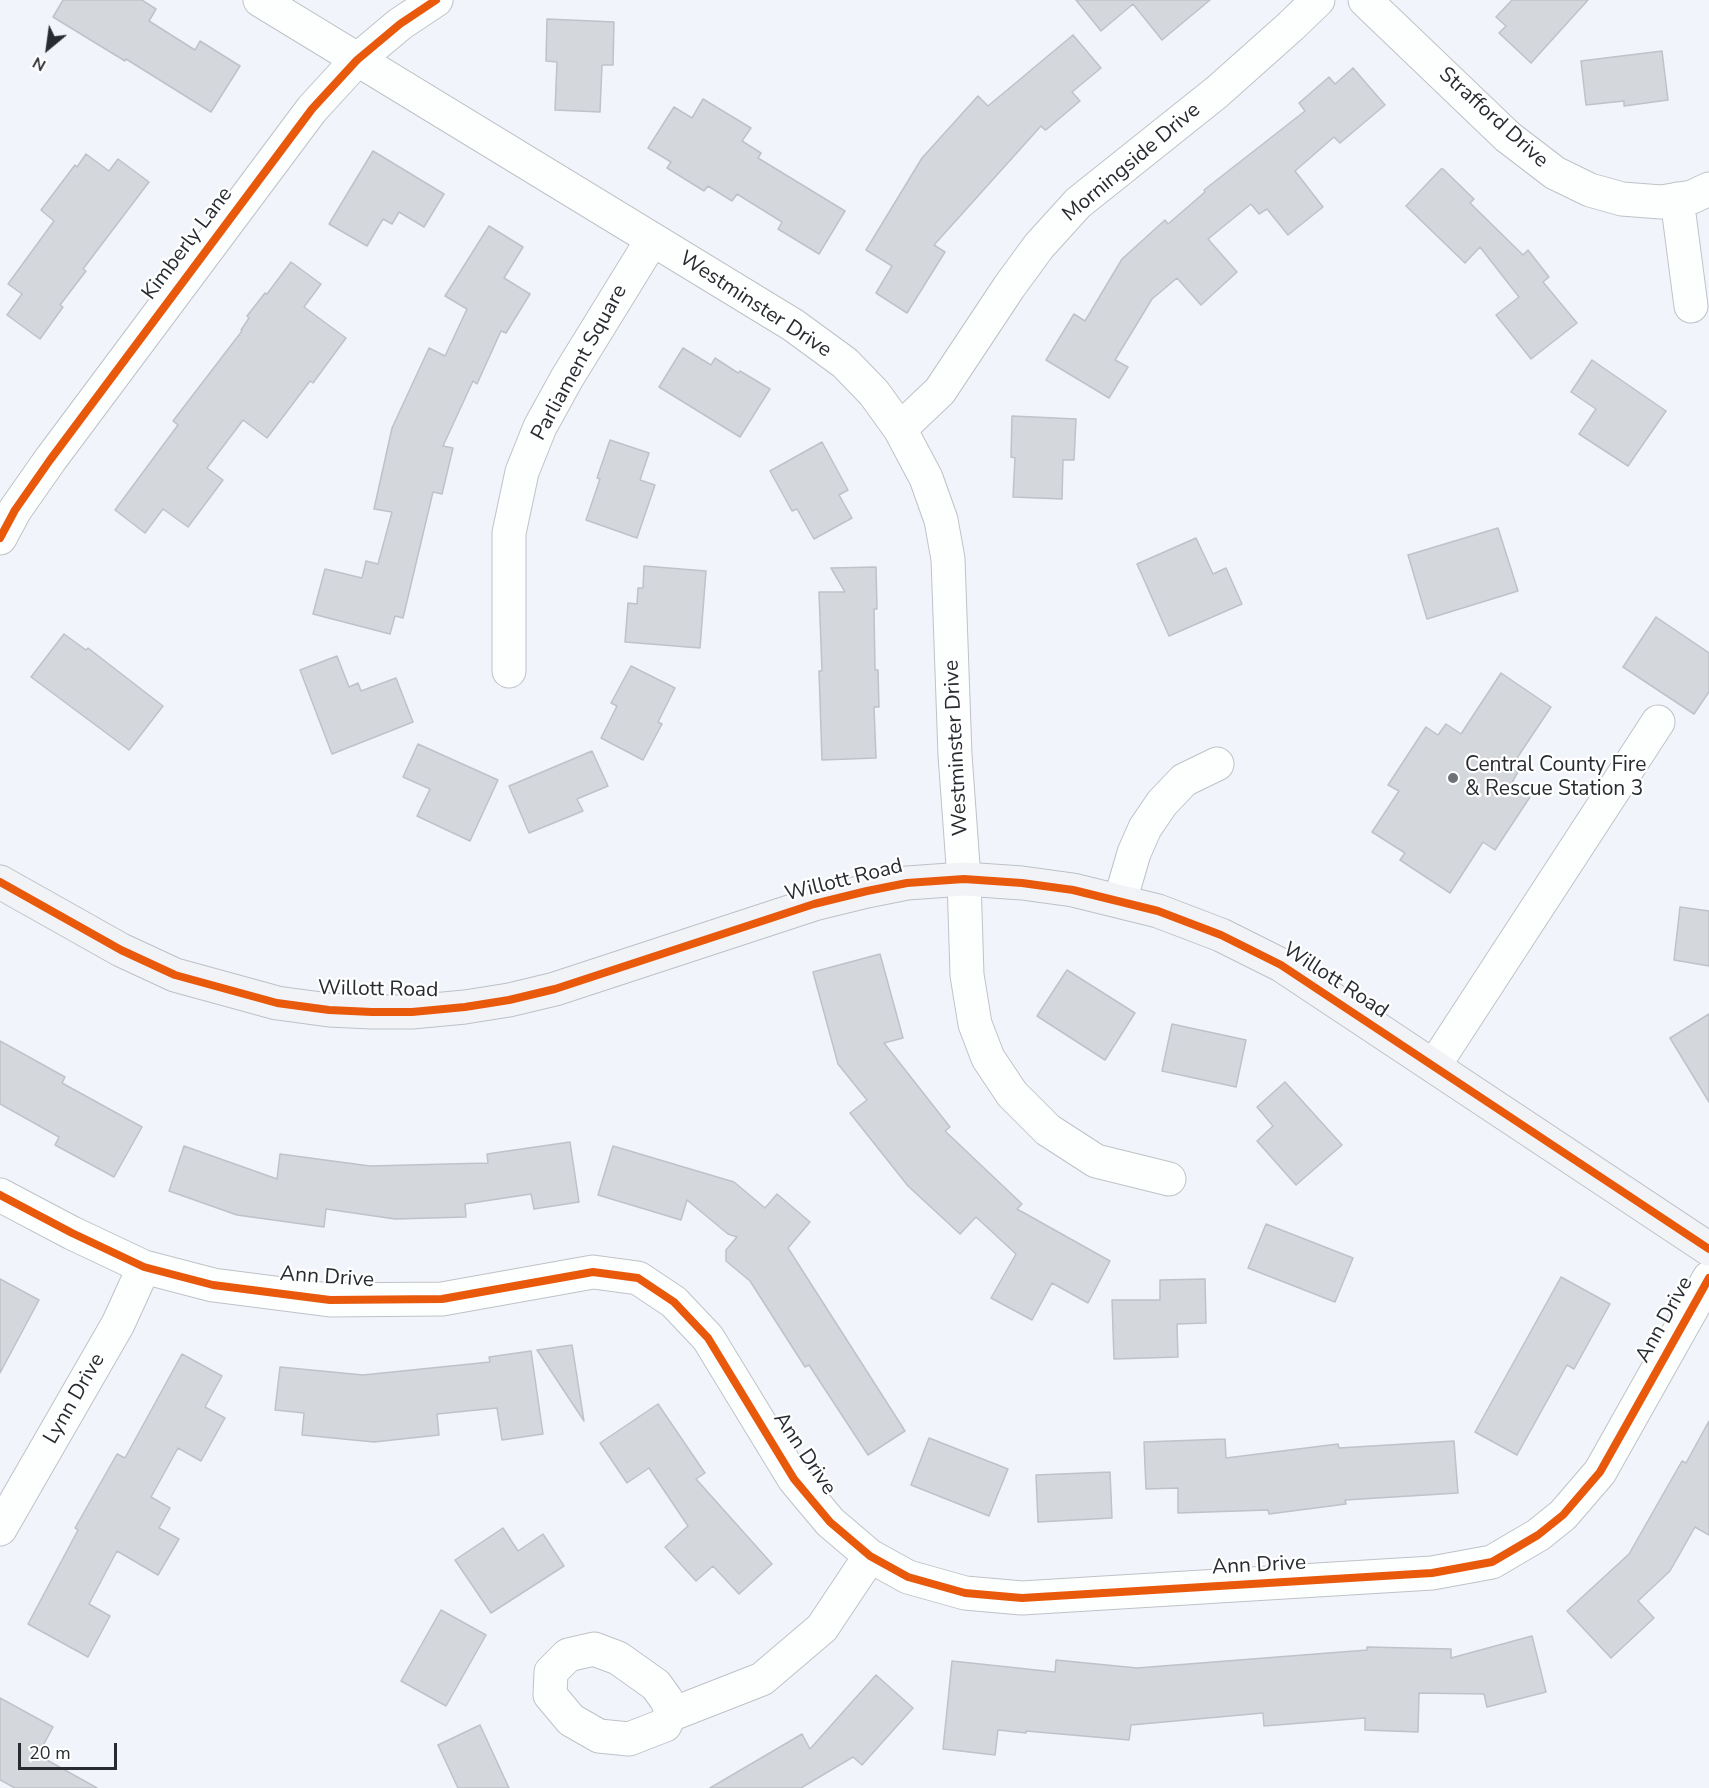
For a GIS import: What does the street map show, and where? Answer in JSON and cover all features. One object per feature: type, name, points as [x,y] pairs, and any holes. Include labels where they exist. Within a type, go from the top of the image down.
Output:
[{"type":"main road","name":"Willott Road","points":[[0,882],[121,950],[176,975],[277,1003],[329,1010],[412,1012],[487,1004],[555,989],[814,904],[907,883],[964,879],[1022,883],[1073,890],[1158,911],[1221,935],[1281,965],[1709,1249]]},
{"type":"street","name":"Westminster Drive","points":[[260,0],[793,325],[845,363],[874,393],[900,429],[930,488],[941,520],[948,559],[955,755],[964,879],[967,975],[975,1024],[988,1058],[1012,1094],[1048,1130],[1096,1161],[1169,1179]]},
{"type":"street","name":"Kimberly Lane","points":[[0,538],[15,510],[100,392],[312,109],[357,60],[400,24],[436,0]]},
{"type":"street","name":"Morningside Drive","points":[[900,429],[940,391],[1009,286],[1039,246],[1078,204],[1217,92],[1318,0]]},
{"type":"street","name":"Strafford Drive","points":[[1365,0],[1508,137],[1555,173],[1590,190],[1622,199],[1661,201],[1692,196],[1709,189]]},
{"type":"street","points":[[1677,199],[1691,306]]},
{"type":"street","name":"Parliament Square","points":[[509,670],[509,534],[522,472],[540,427],[567,378],[652,240]]},
{"type":"street","points":[[1434,1066],[1658,722]]},
{"type":"street","points":[[1120,901],[1134,853],[1145,828],[1162,803],[1184,780],[1217,764]]},
{"type":"street","name":"Ann Drive","points":[[0,1195],[144,1267],[213,1285],[330,1300],[442,1299],[593,1272],[638,1278],[674,1302],[708,1338],[794,1479],[830,1522],[870,1556],[908,1577],[965,1593],[1022,1598],[1432,1574],[1492,1562],[1538,1535],[1563,1515],[1600,1472],[1709,1278]]},
{"type":"street","name":"Lynn Drive","points":[[0,1529],[118,1324],[144,1267]]},
{"type":"street","points":[[670,1715],[762,1679],[822,1628],[870,1556]]},
{"type":"building","points":[[63,0],[142,0],[156,9],[149,21],[195,50],[200,41],[240,66],[211,112],[53,17]]},
{"type":"building","points":[[1076,0],[1210,0],[1162,40],[1133,4],[1101,31]]},
{"type":"building","points":[[1512,0],[1588,0],[1531,63],[1499,33],[1506,26],[1496,17]]},
{"type":"building","points":[[547,19],[614,22],[613,65],[602,65],[600,112],[555,110],[557,62],[546,61]]},
{"type":"building","points":[[1073,35],[1101,68],[1072,92],[1080,101],[1047,129],[1041,126],[934,245],[945,252],[907,313],[876,293],[892,266],[866,250],[922,158],[978,96],[988,106]]},
{"type":"building","points":[[1662,51],[1668,100],[1624,106],[1624,101],[1586,105],[1581,61]]},
{"type":"building","points":[[1353,68],[1385,105],[1340,143],[1334,137],[1295,171],[1323,207],[1288,235],[1267,209],[1259,214],[1251,204],[1208,239],[1237,272],[1201,305],[1177,278],[1152,299],[1115,360],[1128,367],[1109,398],[1046,360],[1074,314],[1085,321],[1122,259],[1165,220],[1168,224],[1205,192],[1204,190],[1305,111],[1299,103],[1329,77],[1335,84]]},
{"type":"building","points":[[703,99],[751,128],[742,141],[761,153],[758,158],[845,211],[819,254],[778,229],[782,222],[737,194],[732,201],[708,186],[704,191],[667,168],[671,162],[648,148],[674,107],[692,118]]},
{"type":"building","points":[[373,151],[444,194],[424,227],[399,212],[392,224],[383,219],[367,246],[329,224]]},
{"type":"building","points":[[86,154],[109,171],[118,159],[149,182],[83,269],[86,271],[60,305],[63,307],[40,339],[7,315],[22,294],[8,284],[54,221],[41,210]]},
{"type":"building","points":[[1441,169],[1474,199],[1470,203],[1523,255],[1528,250],[1549,277],[1543,282],[1577,323],[1531,359],[1496,315],[1519,297],[1480,247],[1465,263],[1406,206]]},
{"type":"building","points":[[489,226],[523,247],[504,278],[530,294],[506,333],[501,331],[477,384],[473,381],[443,446],[453,448],[442,494],[433,492],[403,618],[395,616],[390,634],[313,614],[325,569],[362,578],[366,561],[378,564],[392,512],[374,509],[392,428],[429,348],[445,356],[467,309],[445,296]]},
{"type":"building","points":[[291,262],[321,284],[304,307],[346,338],[313,383],[310,381],[267,438],[243,420],[207,468],[223,480],[188,527],[163,509],[145,533],[115,510],[178,425],[173,421],[242,331],[249,318],[247,316]]},
{"type":"building","points":[[683,348],[711,365],[715,358],[770,389],[740,437],[659,387]]},
{"type":"building","points":[[1592,360],[1666,411],[1628,466],[1579,434],[1596,409],[1571,392]]},
{"type":"building","points":[[1012,416],[1076,419],[1074,460],[1063,460],[1062,499],[1013,497],[1015,458],[1011,457]]},
{"type":"building","points":[[610,440],[649,453],[640,480],[655,485],[637,538],[586,520]]},
{"type":"building","points":[[822,442],[848,490],[839,495],[852,518],[814,539],[797,509],[792,511],[770,471]]},
{"type":"building","points":[[1498,528],[1518,591],[1427,619],[1408,555]]},
{"type":"building","points":[[1196,538],[1213,574],[1226,568],[1242,604],[1169,636],[1137,564]]},
{"type":"building","points":[[644,566],[706,571],[700,648],[625,642],[628,603],[637,604],[638,588],[643,588]]},
{"type":"building","points":[[876,567],[875,670],[878,670],[879,707],[874,707],[876,758],[822,760],[819,592],[845,592],[831,568]]},
{"type":"building","points":[[1656,617],[1709,653],[1709,692],[1694,714],[1623,667]]},
{"type":"building","points":[[64,634],[86,650],[88,648],[163,706],[129,750],[31,677]]},
{"type":"building","points":[[337,656],[349,687],[358,683],[361,691],[396,678],[413,722],[332,754],[300,670]]},
{"type":"building","points":[[631,666],[675,688],[658,722],[662,724],[643,760],[601,738],[617,706],[611,703]]},
{"type":"building","name":"Central County Fire & Rescue Station 3","points":[[1501,673],[1551,707],[1511,767],[1518,772],[1511,784],[1530,797],[1495,850],[1483,842],[1450,893],[1400,860],[1405,853],[1372,832],[1399,791],[1388,785],[1426,727],[1438,735],[1446,724],[1461,734]]},
{"type":"building","points":[[418,744],[498,780],[470,841],[417,816],[430,789],[403,777]]},
{"type":"building","points":[[592,751],[608,786],[577,799],[583,811],[529,833],[509,786]]},
{"type":"building","points":[[1680,907],[1709,911],[1709,966],[1674,960]]},
{"type":"building","points":[[880,954],[903,1038],[884,1043],[950,1127],[945,1131],[1022,1204],[1017,1209],[1110,1261],[1088,1303],[1052,1283],[1032,1320],[991,1298],[1016,1254],[976,1217],[960,1234],[908,1186],[850,1113],[867,1100],[838,1064],[813,972]]},
{"type":"building","points":[[1067,970],[1135,1013],[1105,1060],[1037,1016]]},
{"type":"building","points":[[1709,1014],[1709,1102],[1670,1038]]},
{"type":"building","points":[[1172,1024],[1246,1040],[1236,1087],[1162,1071]]},
{"type":"building","points":[[0,1041],[65,1077],[62,1083],[142,1127],[114,1177],[55,1145],[59,1137],[0,1104]]},
{"type":"building","points":[[1285,1082],[1342,1145],[1296,1185],[1257,1141],[1273,1126],[1257,1107]]},
{"type":"building","points":[[570,1142],[579,1202],[534,1209],[531,1194],[465,1204],[466,1217],[395,1219],[326,1209],[324,1227],[237,1215],[169,1191],[184,1146],[277,1179],[280,1154],[370,1166],[488,1163],[487,1154]]},
{"type":"building","points":[[613,1146],[734,1182],[765,1208],[777,1194],[810,1222],[788,1248],[905,1431],[868,1455],[809,1365],[805,1367],[750,1281],[726,1261],[726,1250],[737,1237],[728,1234],[687,1200],[681,1220],[598,1195]]},
{"type":"building","points":[[1266,1224],[1353,1258],[1335,1302],[1248,1268]]},
{"type":"building","points":[[1561,1277],[1610,1304],[1574,1369],[1567,1365],[1517,1455],[1475,1432]]},
{"type":"building","points":[[0,1279],[39,1300],[0,1373]]},
{"type":"building","points":[[1205,1279],[1206,1323],[1177,1324],[1178,1357],[1114,1359],[1112,1300],[1160,1300],[1160,1280]]},
{"type":"building","points":[[572,1345],[584,1421],[537,1350]]},
{"type":"building","points":[[531,1351],[543,1434],[502,1440],[497,1408],[437,1414],[439,1435],[374,1442],[302,1435],[304,1413],[275,1410],[280,1367],[363,1375],[490,1362],[489,1357]]},
{"type":"building","points":[[182,1354],[222,1376],[205,1407],[225,1418],[201,1461],[178,1448],[151,1497],[170,1508],[159,1528],[179,1539],[158,1575],[117,1551],[89,1604],[110,1616],[88,1657],[28,1624],[78,1530],[75,1528],[117,1454],[125,1458]]},
{"type":"building","points":[[658,1404],[705,1473],[696,1479],[772,1564],[739,1594],[713,1566],[696,1581],[665,1547],[688,1526],[649,1468],[627,1483],[600,1443]]},
{"type":"building","points":[[1709,1421],[1709,1535],[1695,1527],[1670,1571],[1638,1601],[1654,1618],[1611,1658],[1567,1611],[1629,1554],[1682,1461],[1686,1463]]},
{"type":"building","points":[[929,1438],[1008,1469],[989,1516],[911,1485]]},
{"type":"building","points":[[1225,1439],[1226,1458],[1338,1444],[1339,1448],[1454,1441],[1458,1493],[1345,1500],[1346,1504],[1269,1514],[1268,1510],[1178,1513],[1178,1488],[1146,1489],[1144,1442]]},
{"type":"building","points":[[1110,1472],[1112,1518],[1038,1522],[1036,1475]]},
{"type":"building","points":[[503,1528],[518,1551],[543,1534],[564,1566],[491,1613],[455,1560]]},
{"type":"building","points":[[441,1610],[486,1635],[446,1706],[401,1681]]},
{"type":"building","points":[[1532,1636],[1546,1692],[1487,1707],[1484,1694],[1419,1693],[1418,1732],[1365,1730],[1365,1718],[1264,1726],[1263,1713],[1131,1725],[1129,1740],[998,1730],[995,1755],[943,1749],[952,1661],[1055,1672],[1056,1660],[1137,1668],[1367,1650],[1367,1647],[1451,1649],[1451,1658]]},
{"type":"building","points":[[876,1675],[913,1708],[862,1765],[853,1757],[801,1788],[710,1788],[802,1734],[810,1749]]},
{"type":"building","points":[[0,1698],[53,1727],[38,1755],[97,1788],[15,1788],[0,1780]]},
{"type":"building","points":[[480,1725],[509,1788],[458,1788],[438,1745]]},
{"type":"cycle path","points":[[0,538],[15,510],[50,460],[312,109],[357,60],[400,24],[436,0]]},
{"type":"cycle path","points":[[0,882],[121,950],[175,975],[277,1003],[329,1010],[372,1012],[412,1012],[465,1007],[555,989],[814,904],[907,883],[964,879],[1022,883],[1073,890],[1158,911],[1221,935],[1281,965],[1709,1249]]},
{"type":"cycle path","points":[[0,1195],[144,1267],[213,1285],[330,1300],[442,1299],[593,1272],[638,1278],[674,1302],[708,1338],[794,1479],[830,1522],[870,1556],[908,1577],[965,1593],[1022,1598],[1432,1573],[1492,1562],[1538,1535],[1563,1515],[1600,1472],[1709,1278]]},
{"type":"place","name":"Central County Fire & Rescue Station 3","points":[[1453,778]]}]
